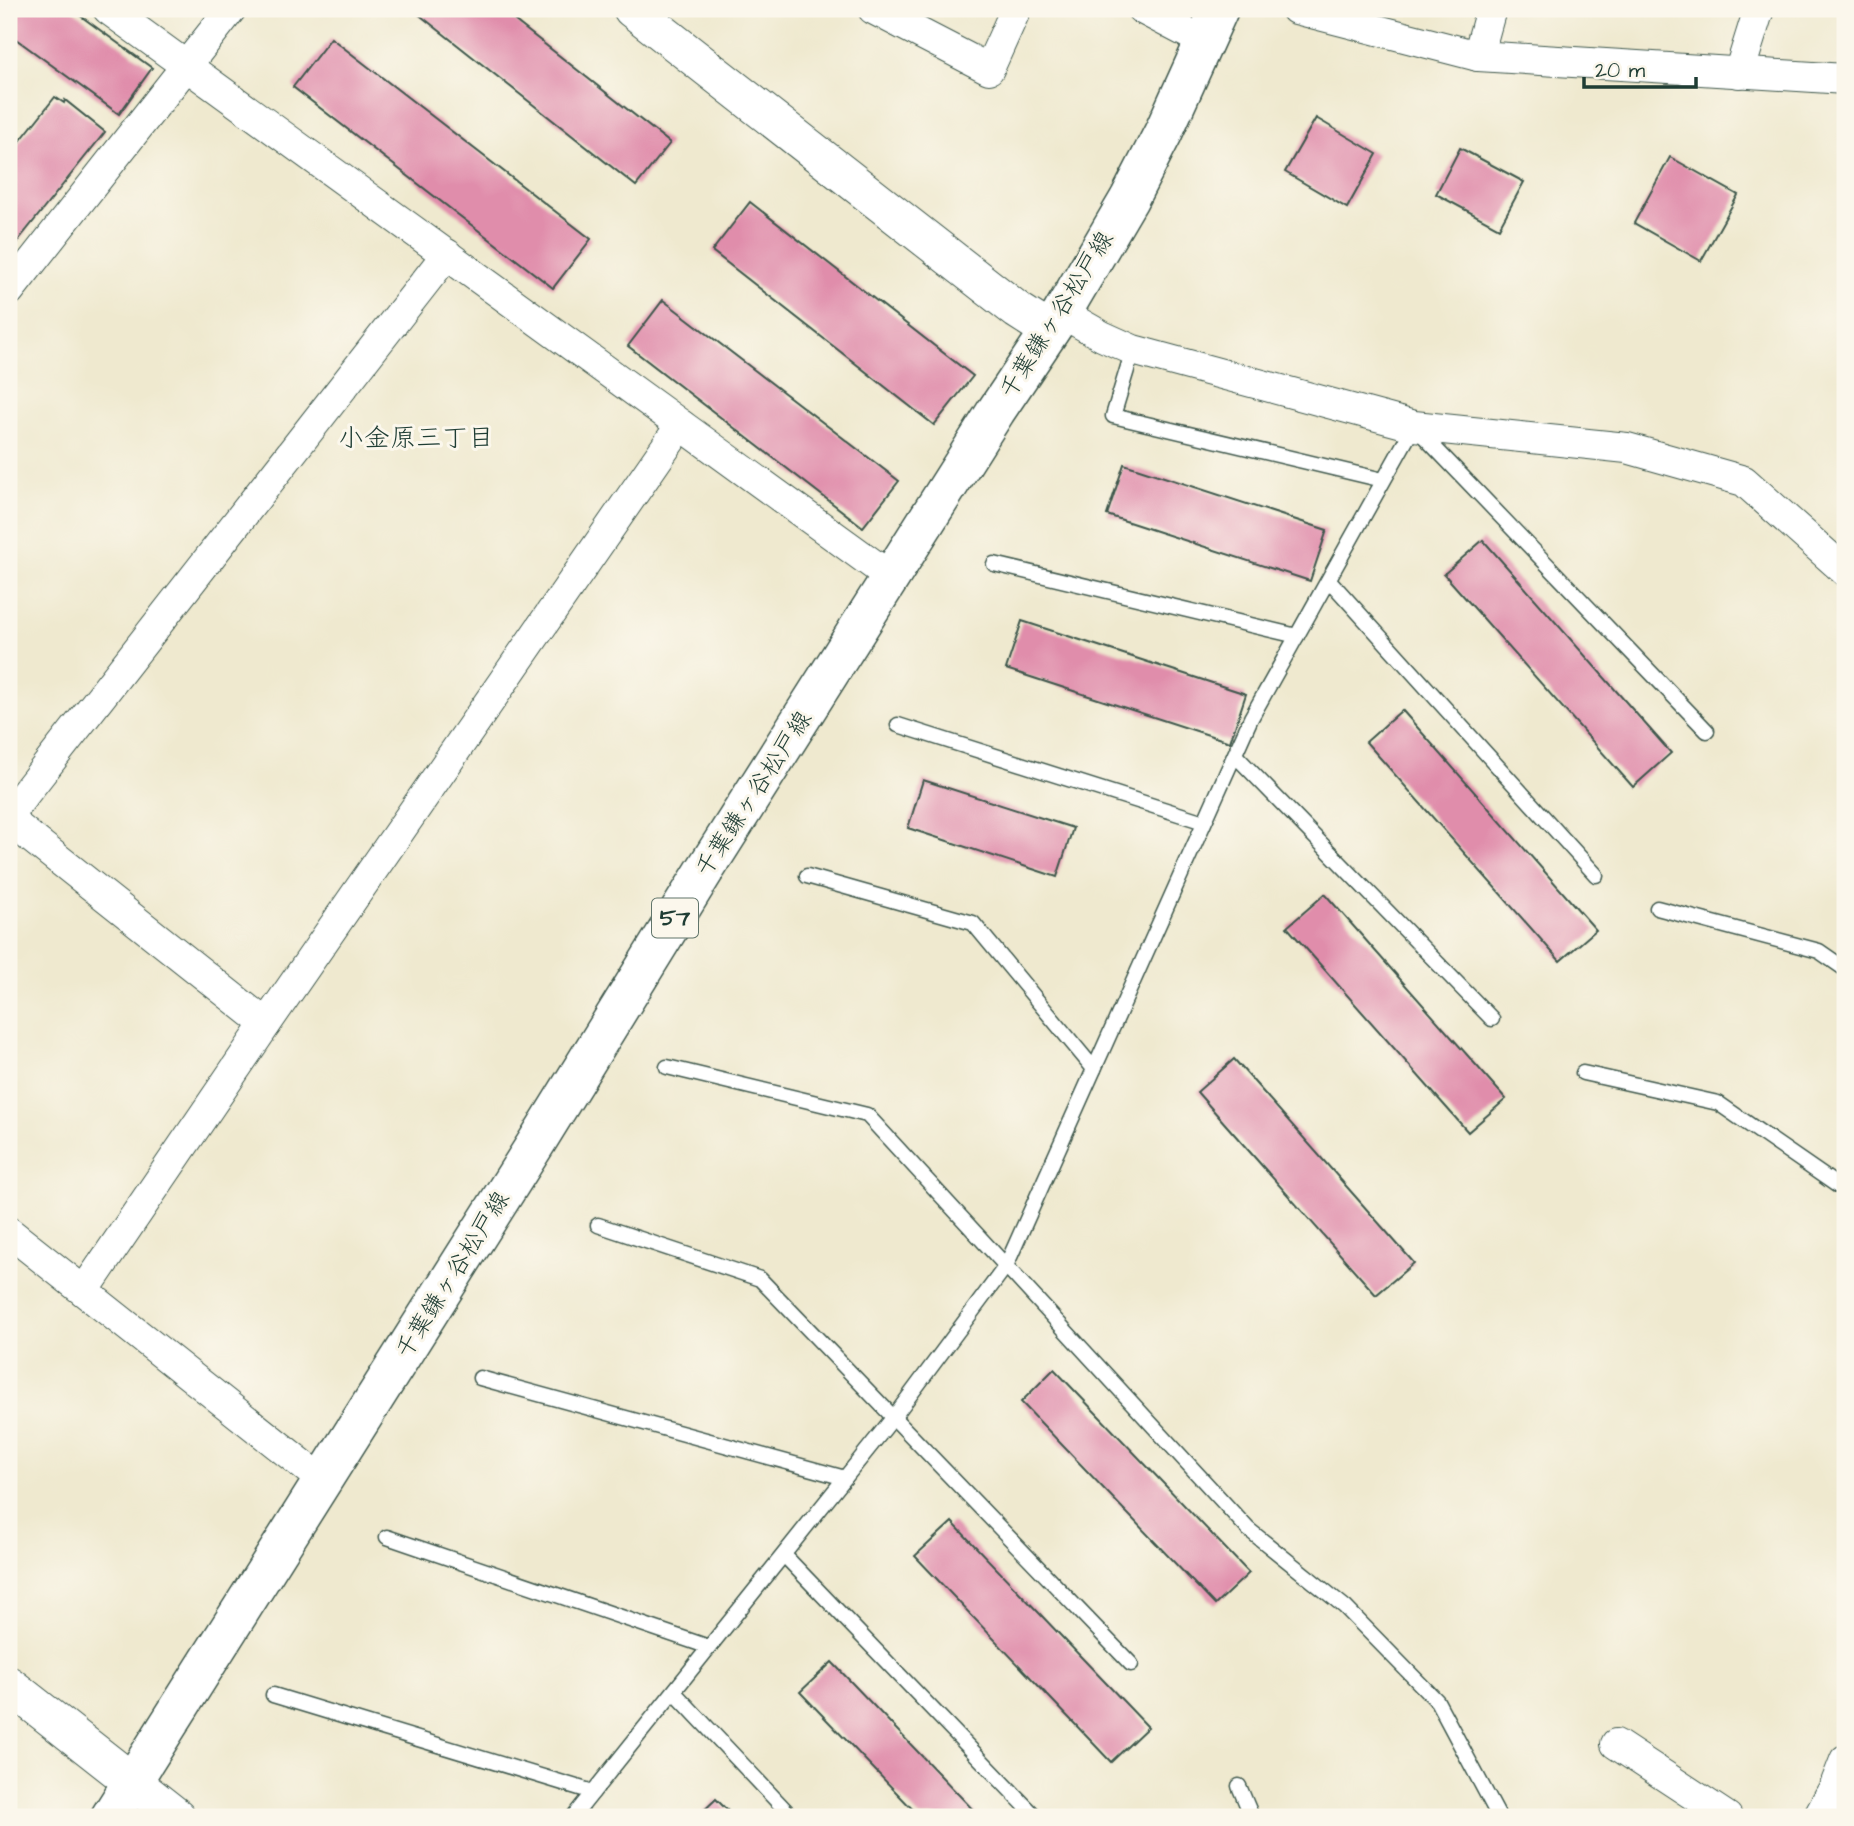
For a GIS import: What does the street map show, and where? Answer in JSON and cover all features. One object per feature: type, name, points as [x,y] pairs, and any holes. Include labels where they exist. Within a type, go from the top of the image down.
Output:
[{"type":"main road","name":"千葉鎌ヶ谷松戸線","points":[[110,1817],[696,885],[996,411],[1056,322],[1129,199],[1163,133],[1212,25]]},
{"type":"street","points":[[108,9],[892,578]]},
{"type":"street","points":[[9,290],[231,9]]},
{"type":"street","points":[[632,9],[1017,310],[1102,336],[1133,350],[1414,426],[1627,448],[1744,481],[1845,571]]},
{"type":"street","points":[[873,9],[989,69],[1016,9]]},
{"type":"street","points":[[1142,9],[1212,25]]},
{"type":"street","points":[[1296,9],[1478,56],[1845,79]]},
{"type":"street","points":[[1478,56],[1490,9]]},
{"type":"street","points":[[1739,73],[1759,9]]},
{"type":"street","points":[[9,814],[447,254]]},
{"type":"street","points":[[84,1291],[681,425]]},
{"type":"street","points":[[9,820],[266,1024]]},
{"type":"street","points":[[9,1232],[322,1480]]},
{"type":"street","points":[[9,1685],[177,1817]]},
{"type":"street","points":[[1616,1744],[1727,1817]]},
{"type":"street","points":[[1818,1817],[1845,1760]]},
{"type":"lane","points":[[1133,350],[1113,416],[1383,480]]},
{"type":"lane","points":[[573,1817],[893,1418],[1006,1266],[1251,718],[1414,426],[1707,731]]},
{"type":"lane","points":[[994,564],[1297,636]]},
{"type":"lane","points":[[1329,580],[1596,875]]},
{"type":"lane","points":[[898,726],[1205,821]]},
{"type":"lane","points":[[1234,755],[1492,1019]]},
{"type":"lane","points":[[807,876],[974,923],[1094,1069]]},
{"type":"lane","points":[[1657,908],[1819,951],[1845,969]]},
{"type":"lane","points":[[667,1067],[867,1115],[1248,1529],[1345,1607],[1437,1701],[1499,1817]]},
{"type":"lane","points":[[1584,1073],[1718,1103],[1845,1189]]},
{"type":"lane","points":[[598,1225],[760,1279],[1131,1664]]},
{"type":"lane","points":[[480,1378],[845,1478]]},
{"type":"lane","points":[[387,1537],[709,1647]]},
{"type":"lane","points":[[784,1555],[1036,1817]]},
{"type":"lane","points":[[674,1692],[792,1817]]},
{"type":"lane","points":[[273,1695],[593,1792]]},
{"type":"lane","points":[[1239,1786],[1252,1817]]},
{"type":"building","points":[[9,9],[71,9],[152,68],[119,114],[9,34]]},
{"type":"building","points":[[412,9],[500,9],[670,143],[636,186]]},
{"type":"building","points":[[331,38],[591,239],[553,288],[293,87]]},
{"type":"building","points":[[55,97],[64,103],[65,100],[105,132],[9,252],[9,155]]},
{"type":"building","points":[[1316,118],[1377,154],[1347,208],[1285,172]]},
{"type":"building","points":[[1460,148],[1524,182],[1499,228],[1436,194]]},
{"type":"building","points":[[1670,157],[1738,195],[1701,261],[1634,223]]},
{"type":"building","points":[[750,202],[973,376],[934,425],[712,251]]},
{"type":"building","points":[[663,300],[899,481],[863,527],[628,346]]},
{"type":"building","points":[[1124,464],[1327,530],[1310,581],[1107,515]]},
{"type":"building","points":[[1483,540],[1671,753],[1633,787],[1444,574]]},
{"type":"building","points":[[1022,621],[1246,694],[1230,742],[1006,669]]},
{"type":"building","points":[[1402,710],[1596,930],[1560,961],[1366,742]]},
{"type":"building","points":[[923,780],[1073,828],[1057,877],[908,828]]},
{"type":"building","points":[[1325,894],[1506,1099],[1468,1132],[1287,927]]},
{"type":"building","points":[[1234,1059],[1414,1263],[1376,1295],[1197,1092]]},
{"type":"building","points":[[1054,1369],[1249,1573],[1215,1605],[1021,1402]]},
{"type":"building","points":[[952,1522],[1148,1727],[1111,1762],[915,1556]]},
{"type":"building","points":[[832,1662],[980,1817],[920,1817],[800,1692]]},
{"type":"building","points":[[716,1799],[734,1817],[697,1817]]},
{"type":"district","name":"小金原三丁目","points":[[416,438]]}]
